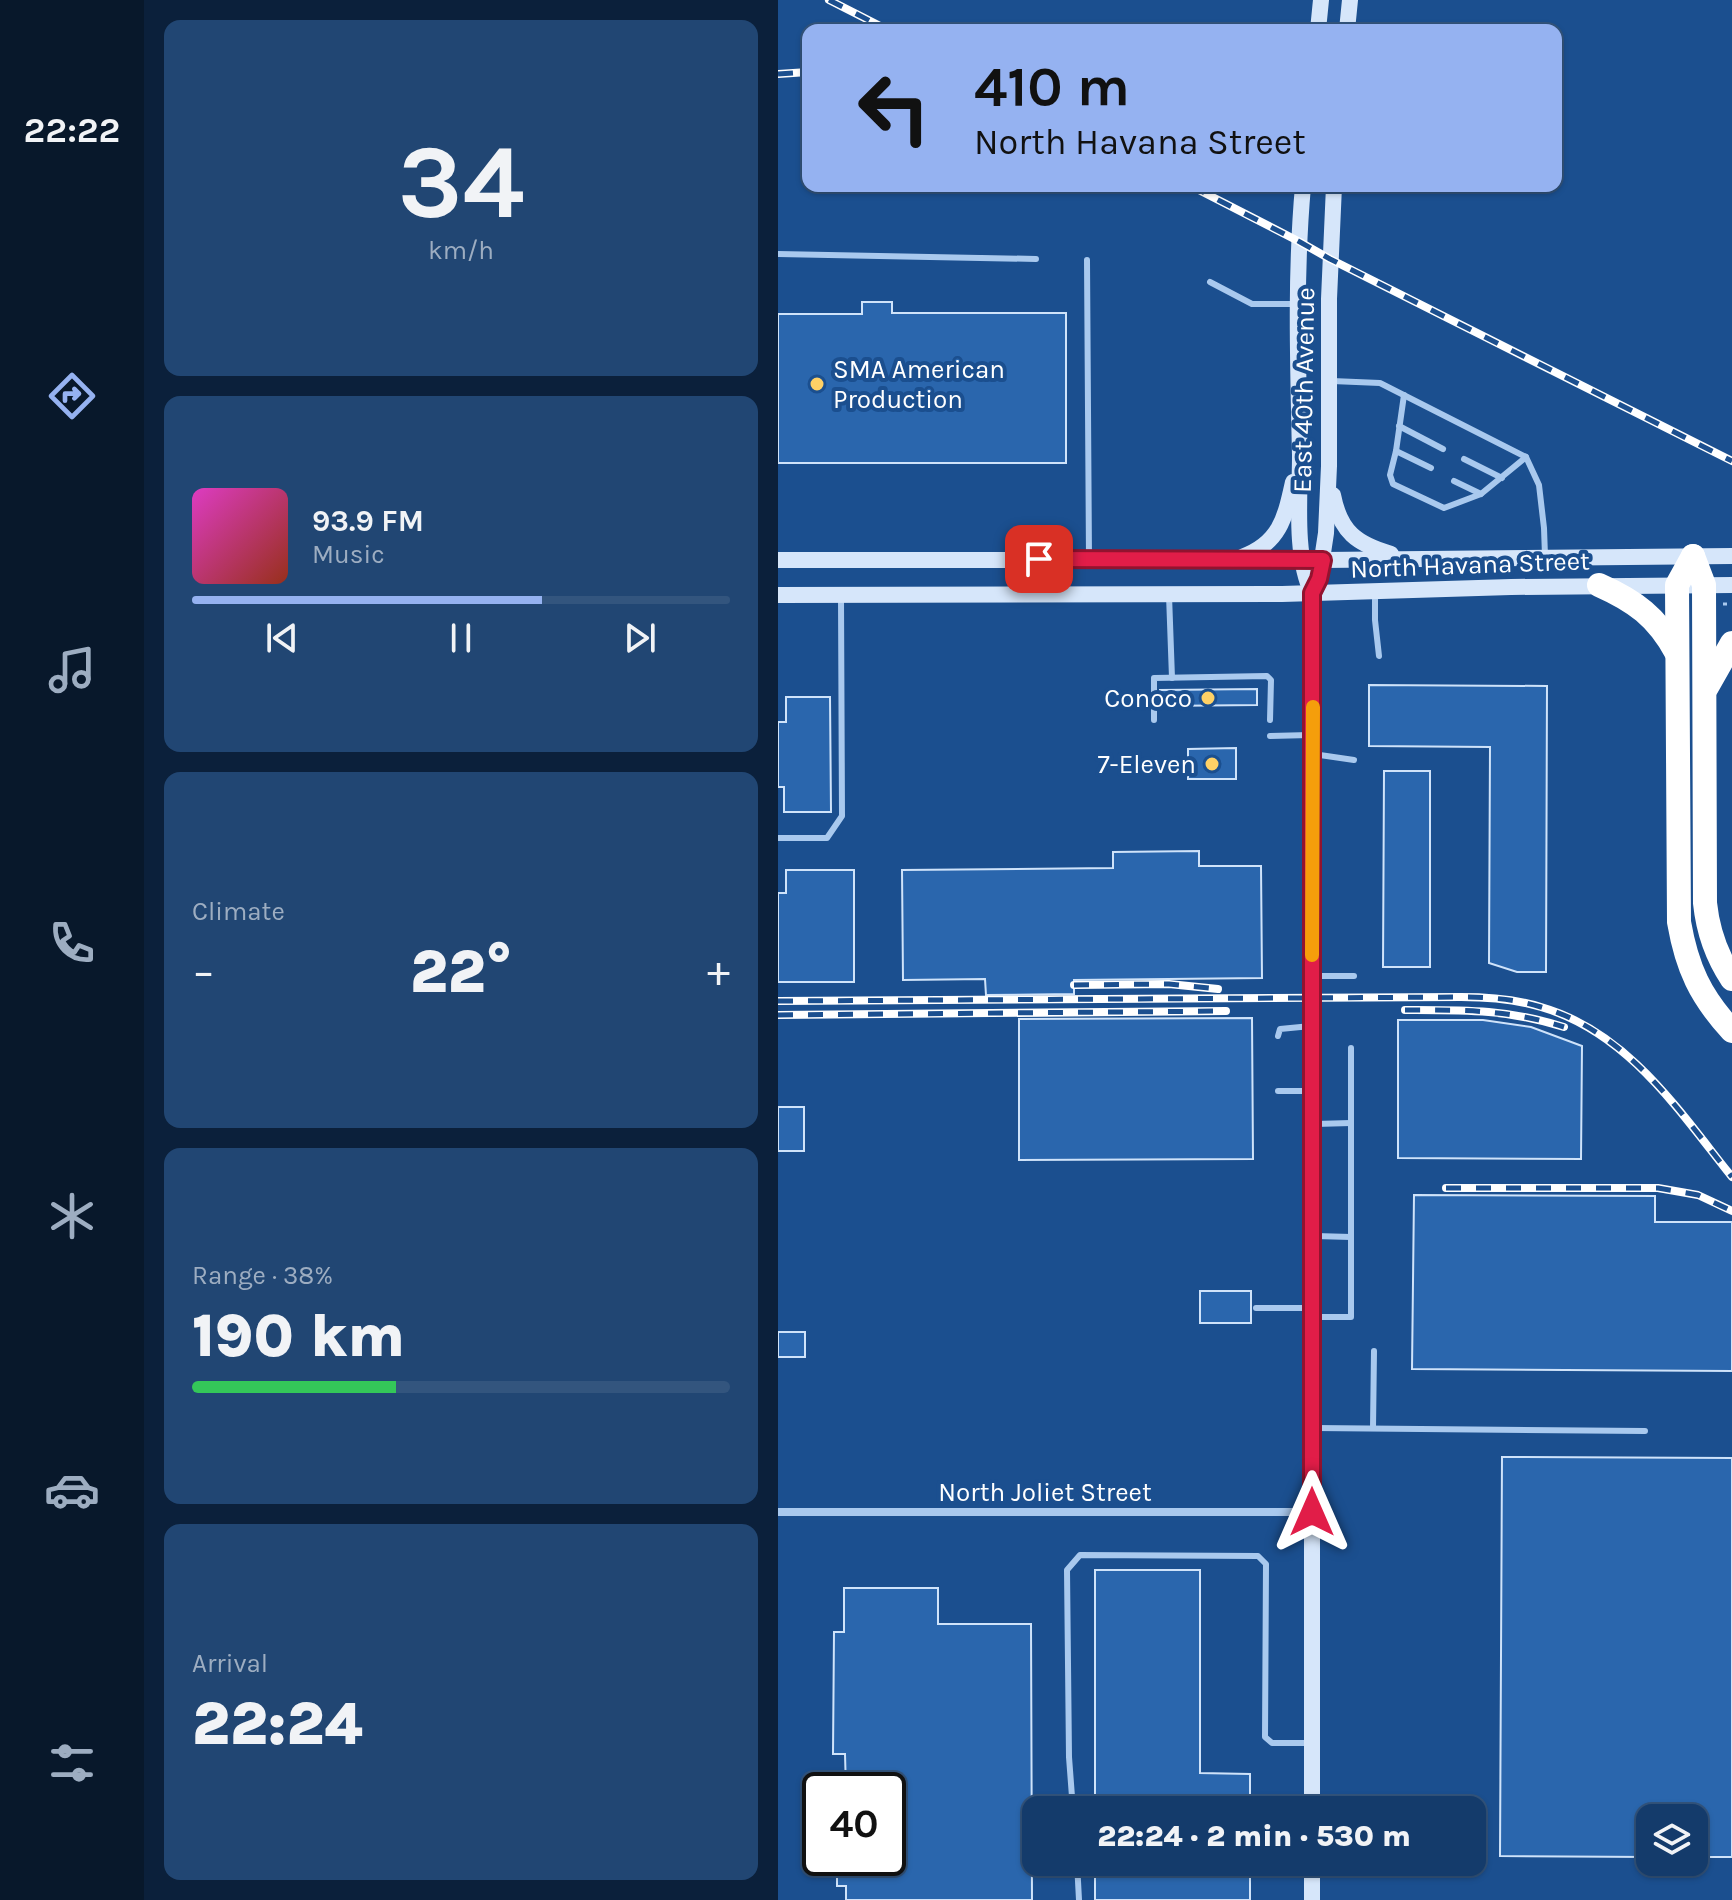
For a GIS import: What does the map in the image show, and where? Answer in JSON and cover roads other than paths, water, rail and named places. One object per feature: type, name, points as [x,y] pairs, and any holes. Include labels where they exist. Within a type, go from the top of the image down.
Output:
[{"type":"highway","points":[[1693,556],[1677,585],[1679,922],[1688,962],[1699,989],[1732,1031]]},
{"type":"highway","points":[[1693,556],[1704,585],[1705,903],[1716,950],[1732,979]]},
{"type":"highway","points":[[1599,585],[1642,609],[1663,631],[1676,652]]},
{"type":"highway","points":[[1704,692],[1732,643]]},
{"type":"street","points":[[1319,24],[1321,0],[1349,1],[1347,24]]},
{"type":"street","name":"East 40th Avenue","points":[[1303,192],[1298,304],[1299,453],[1302,560],[1312,593],[1313,735],[1312,1796]]},
{"type":"street","name":"East 40th Avenue","points":[[1312,593],[1323,560],[1329,466],[1329,299],[1334,192]]},
{"type":"street","points":[[1232,560],[1258,550],[1273,538],[1284,519],[1299,453]]},
{"type":"street","points":[[1329,466],[1336,509],[1353,537],[1373,549],[1416,559]]},
{"type":"street","name":"North Havana Street","points":[[778,560],[1732,556]]},
{"type":"street","name":"North Havana Street","points":[[778,595],[1169,595],[1732,585]]},
{"type":"street","name":"North Joliet Street","points":[[778,1512],[1312,1512]]},
{"type":"street","points":[[1312,1876],[1312,1900]]},
{"type":"lane","points":[[778,254],[1036,259]]},
{"type":"lane","points":[[1087,260],[1089,559]]},
{"type":"lane","points":[[1210,282],[1252,304],[1298,304]]},
{"type":"lane","points":[[1329,381],[1380,383],[1526,457],[1539,485],[1545,556]]},
{"type":"lane","points":[[1404,395],[1390,475],[1393,484],[1438,507],[1448,507],[1481,494],[1526,457]]},
{"type":"lane","points":[[1399,426],[1443,449]]},
{"type":"lane","points":[[1396,451],[1431,468]]},
{"type":"lane","points":[[1464,459],[1502,478]]},
{"type":"lane","points":[[1454,481],[1481,494]]},
{"type":"lane","points":[[1375,591],[1379,656]]},
{"type":"lane","points":[[778,838],[827,838],[842,816],[841,595]]},
{"type":"lane","points":[[1169,595],[1172,678]]},
{"type":"lane","points":[[1154,720],[1155,678],[1267,676],[1271,680],[1270,720]]},
{"type":"lane","points":[[1270,736],[1313,735]]},
{"type":"lane","points":[[1313,754],[1354,760]]},
{"type":"lane","points":[[1311,976],[1354,976]]},
{"type":"lane","points":[[1278,1036],[1280,1029],[1311,1026]]},
{"type":"lane","points":[[1256,1308],[1351,1317],[1351,1048]]},
{"type":"lane","points":[[1278,1091],[1311,1091]]},
{"type":"lane","points":[[1312,1124],[1351,1123]]},
{"type":"lane","points":[[1312,1236],[1351,1237]]},
{"type":"lane","points":[[1373,1428],[1374,1351]]},
{"type":"lane","points":[[1312,1428],[1645,1431]]},
{"type":"lane","points":[[1072,1796],[1067,1570],[1080,1555],[1258,1556],[1266,1564],[1265,1737],[1272,1743],[1312,1743]]},
{"type":"lane","points":[[1078,1876],[1079,1900]]},
{"type":"railway","points":[[829,0],[876,24]]},
{"type":"railway","points":[[778,74],[802,72]]},
{"type":"railway","points":[[1203,192],[1732,461]]},
{"type":"railway","points":[[1074,985],[1169,984],[1218,989]]},
{"type":"railway","points":[[778,1001],[1461,997],[1521,1002],[1572,1019],[1626,1054],[1671,1101],[1732,1177]]},
{"type":"railway","points":[[1405,1010],[1504,1014],[1564,1027]]},
{"type":"railway","points":[[778,1015],[1226,1011]]},
{"type":"railway","points":[[1446,1188],[1658,1188],[1698,1195],[1732,1211]]},
{"type":"place","name":"SMA American Production","points":[[817,384]]},
{"type":"place","name":"Conoco","points":[[1208,698]]},
{"type":"place","name":"7-Eleven","points":[[1212,764]]}]
